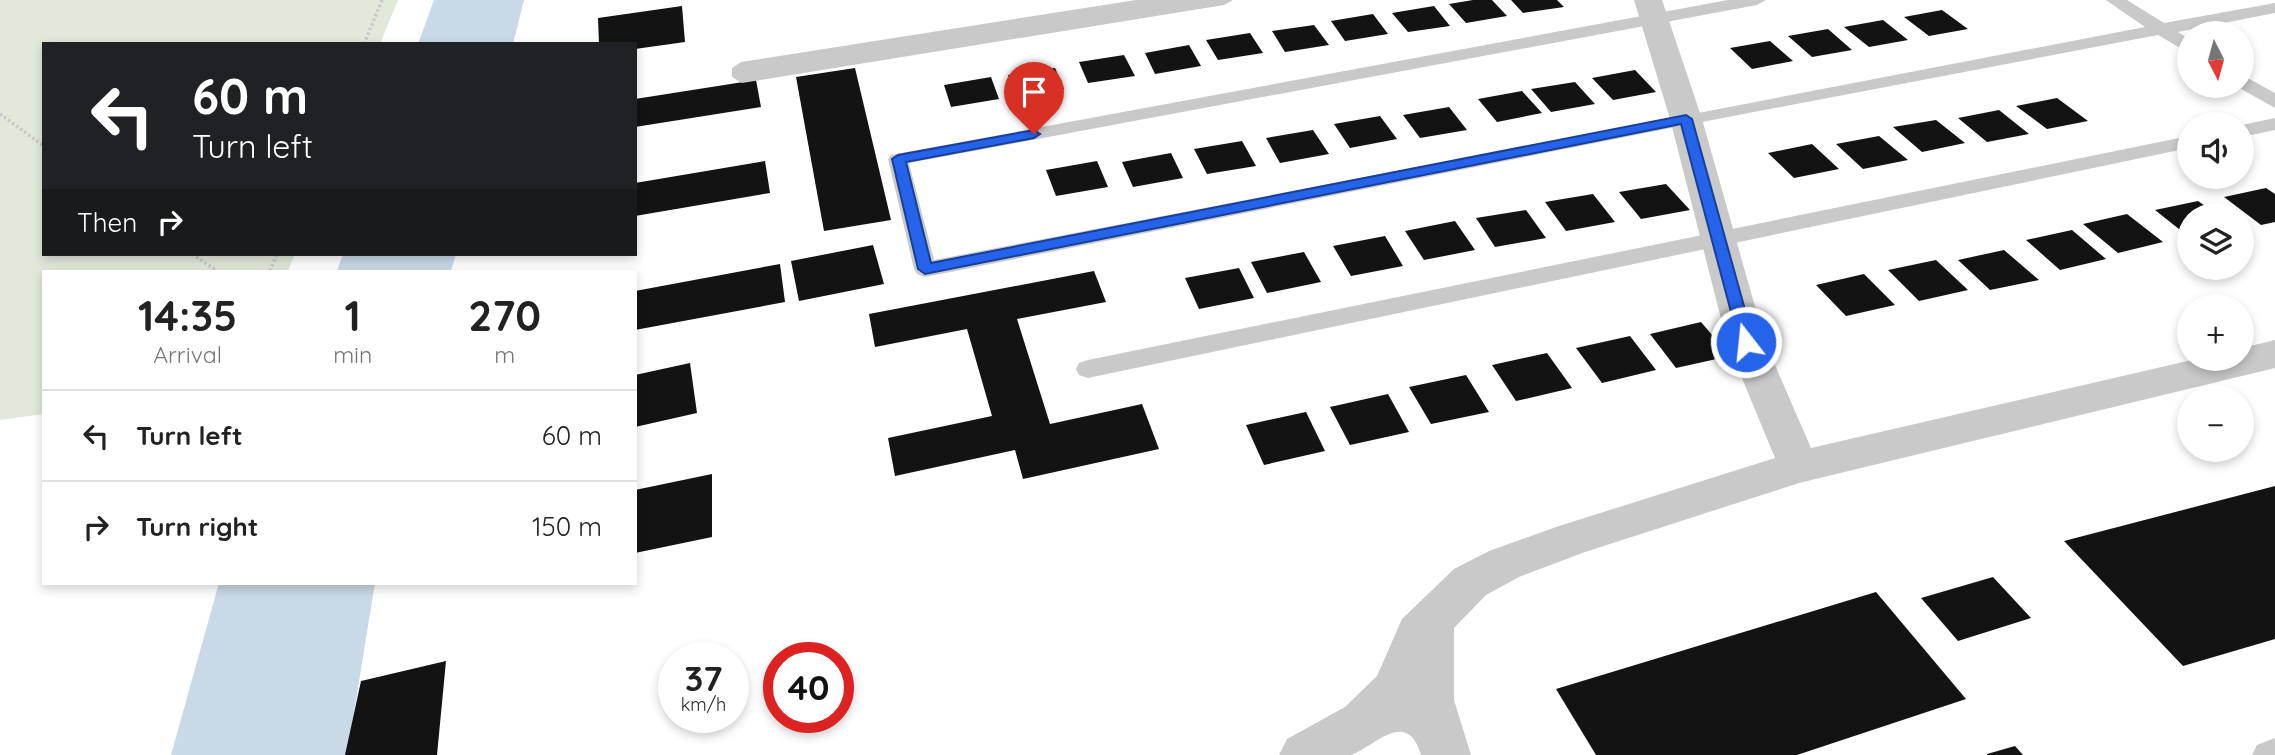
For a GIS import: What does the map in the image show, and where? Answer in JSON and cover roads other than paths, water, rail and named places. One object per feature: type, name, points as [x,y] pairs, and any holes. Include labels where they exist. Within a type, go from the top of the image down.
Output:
[{"type":"street","points":[[1652,9],[1686,119],[1746,342],[1799,467]]},
{"type":"street","points":[[1304,755],[1358,739],[1394,690],[1418,633],[1470,582],[1504,564],[1574,538],[1799,467],[2275,354]]},
{"type":"street","points":[[1433,616],[1429,668],[1445,748]]},
{"type":"street","points":[[1358,739],[1372,714],[1401,710],[1415,713],[1445,748]]},
{"type":"lane","points":[[1170,0],[741,68],[742,77],[1224,0]]},
{"type":"lane","points":[[1757,0],[1652,9],[898,159],[925,269],[1686,119],[2275,8]]},
{"type":"lane","points":[[2115,0],[2177,39]]},
{"type":"lane","points":[[2254,89],[2275,102]]},
{"type":"lane","points":[[2254,128],[2275,124]]},
{"type":"lane","points":[[1088,369],[2177,144]]},
{"type":"lane","points":[[2268,755],[2275,753]]},
{"type":"water","points":[[434,0],[524,0],[514,42],[419,42]]},
{"type":"water","points":[[342,256],[455,256],[451,270],[337,270]]},
{"type":"water","points":[[218,585],[375,585],[347,755],[171,755]]}]
